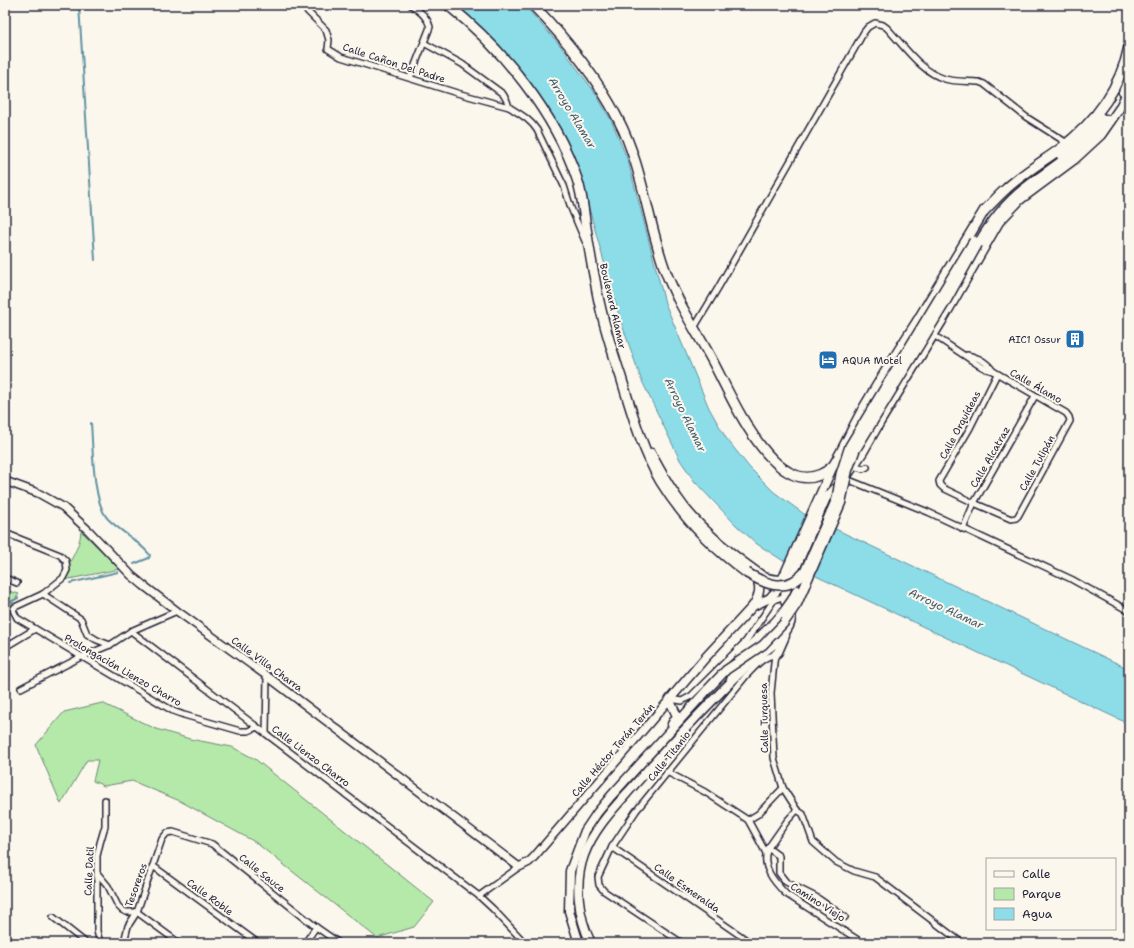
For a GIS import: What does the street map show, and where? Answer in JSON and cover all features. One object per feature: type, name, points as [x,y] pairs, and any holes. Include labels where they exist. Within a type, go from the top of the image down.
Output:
[{"type":"highway","name":"Boulevard Alamar","points":[[448,5],[488,41],[510,66],[529,91],[560,139],[577,179],[581,193],[590,253],[606,329],[632,412],[647,453],[661,481],[677,505],[699,531],[719,551],[749,570],[761,581],[778,585],[792,582],[805,572]]},
{"type":"highway","points":[[533,5],[558,31],[579,58],[618,119],[632,152],[663,266],[680,305],[718,371],[741,416],[759,444],[773,460],[784,470],[799,477],[812,476],[833,466],[867,402],[984,211],[1006,189],[1067,143],[1097,114],[1107,102],[1126,62],[1129,47]]},
{"type":"highway","points":[[805,572],[837,499],[841,474],[850,446],[976,242],[986,220],[1006,197],[1071,148],[1100,120],[1113,102],[1129,68]]},
{"type":"main road","points":[[579,943],[569,911],[570,871],[585,831],[611,796],[726,670],[758,649],[784,623],[797,604],[841,503],[848,470],[855,451],[944,305],[976,242],[1016,196],[1080,147],[1094,134],[1105,120],[1124,90],[1129,78]]},
{"type":"main road","points":[[817,510],[852,468],[934,336],[999,222],[1021,199],[1074,159],[1101,135],[1119,109],[1129,89]]},
{"type":"main road","points":[[591,943],[581,919],[579,897],[580,877],[584,857],[591,839],[604,820],[658,758],[730,682],[749,664],[777,642],[789,626],[790,612],[785,596],[791,573],[833,466]]},
{"type":"main road","points":[[749,570],[768,578],[783,580]]},
{"type":"main road","name":"Calle Héctor Terán Terán","points":[[670,699],[753,606],[760,590],[757,577],[749,570]]},
{"type":"main road","points":[[730,682],[740,655],[782,614],[792,600],[805,572]]},
{"type":"main road","points":[[773,596],[783,580],[791,573]]},
{"type":"main road","points":[[773,596],[785,596],[788,598],[792,604],[794,621],[775,655]]},
{"type":"main road","name":"Calle Héctor Terán Terán","points":[[753,606],[773,596]]},
{"type":"main road","points":[[650,754],[651,746],[677,718],[677,714],[670,699]]},
{"type":"street","name":"Calle Cañon Del Padre","points":[[301,5],[326,30],[329,40],[328,49],[342,57],[509,107],[527,118],[537,130],[564,186],[571,208],[590,253]]},
{"type":"street","points":[[410,78],[430,27],[428,20],[424,15],[411,5]]},
{"type":"street","points":[[694,328],[864,32],[868,27],[875,23],[883,25],[887,28],[924,68],[933,74],[946,80],[979,82],[984,84],[1026,117],[1067,143]]},
{"type":"street","name":"Calle Cañon Del Padre","points":[[424,43],[462,64],[503,94],[509,107]]},
{"type":"street","name":"Calle Álamo","points":[[915,324],[964,354],[977,364],[995,372],[1069,416]]},
{"type":"street","name":"Calle Orquídeas","points":[[974,503],[940,486],[939,481],[970,428],[995,372]]},
{"type":"street","name":"Calle Alcatraz","points":[[963,529],[974,503],[1035,396]]},
{"type":"street","name":"Calle Tulipán","points":[[974,503],[1012,519],[1016,518],[1070,421],[1069,416]]},
{"type":"street","points":[[857,482],[852,468],[863,469],[867,467]]},
{"type":"street","points":[[844,478],[928,512],[1071,579],[1129,611]]},
{"type":"street","name":"Calle Villa Charra","points":[[5,481],[38,493],[63,507],[89,531],[131,575],[519,867]]},
{"type":"street","points":[[5,533],[60,555],[66,561],[67,570],[63,578],[43,594],[81,619],[87,634],[110,645]]},
{"type":"street","points":[[5,578],[17,583]]},
{"type":"street","name":"Prolongación Lienzo Charro","points":[[43,594],[20,604],[13,610],[17,618],[173,711],[240,731],[248,731],[257,727]]},
{"type":"street","points":[[670,699],[682,701],[690,696],[746,640],[774,600],[785,596]]},
{"type":"street","points":[[21,688],[81,657],[110,645],[131,631],[177,611]]},
{"type":"street","points":[[5,647],[35,629]]},
{"type":"street","name":"Calle Lienzo Charro","points":[[131,631],[479,896],[525,943]]},
{"type":"street","name":"Calle Turquesa","points":[[777,642],[771,693],[772,741],[774,758],[783,788],[797,810],[803,814],[813,842],[836,862],[854,871],[875,878],[962,943]]},
{"type":"street","name":"Calle Titanio","points":[[682,943],[604,892],[599,885],[598,877],[612,847],[636,810],[746,676],[761,661],[775,655]]},
{"type":"street","points":[[266,733],[267,676]]},
{"type":"street","name":"Calle Héctor Terán Terán","points":[[479,896],[534,857],[670,699]]},
{"type":"street","points":[[667,772],[705,792],[748,820],[767,850],[780,856],[779,873],[786,882],[816,897],[845,917]]},
{"type":"street","points":[[748,820],[758,814],[783,788]]},
{"type":"street","name":"Calle Datil","points":[[100,943],[97,926],[97,856],[105,826],[105,800]]},
{"type":"street","points":[[767,850],[787,821],[797,810]]},
{"type":"street","name":"Calle Sauce","points":[[167,833],[173,832],[212,844],[316,927],[339,943]]},
{"type":"street","name":"Tesoreros","points":[[125,943],[128,926],[137,912],[162,839],[167,833]]},
{"type":"street","name":"Calle Esmeralda","points":[[612,847],[751,943]]},
{"type":"street","name":"Camino Viejo","points":[[767,850],[766,863],[769,872],[776,884],[786,894],[863,943]]},
{"type":"street","name":"Calle Roble","points":[[153,866],[258,943]]},
{"type":"street","points":[[98,874],[108,886],[118,906],[122,910],[126,912],[137,912],[179,943]]},
{"type":"street","points":[[53,917],[86,943]]},
{"type":"street","points":[[305,943],[316,927]]},
{"type":"green space","points":[[81,531],[120,569],[64,580],[63,578],[65,572],[76,550]]},
{"type":"green space","points":[[5,590],[19,594],[5,613]]},
{"type":"green space","points":[[102,703],[156,729],[190,739],[232,747],[255,759],[434,902],[414,927],[377,938],[255,842],[180,801],[132,781],[104,786],[93,781],[98,760],[87,760],[61,804],[36,745],[64,712]]},
{"type":"water","name":"Arroyo Alamar","points":[[452,5],[524,5],[559,44],[596,94],[612,122],[628,161],[665,303],[709,408],[726,438],[749,467],[774,492],[804,514],[1129,669],[1129,724],[782,560],[757,544],[736,525],[695,482],[680,460],[641,379],[620,319],[587,201],[550,117]]},
{"type":"waterway","points":[[79,5],[95,260]]},
{"type":"waterway","points":[[91,423],[94,473],[99,500],[103,511],[108,519],[150,555],[149,558],[134,564]]},
{"type":"waterway","points":[[70,583],[118,572]]},
{"type":"waterway","points":[[5,605],[18,598]]},
{"type":"place","name":"AIC1 Ossur","points":[[1075,339]]},
{"type":"place","name":"AQUA Motel","points":[[828,360]]}]
